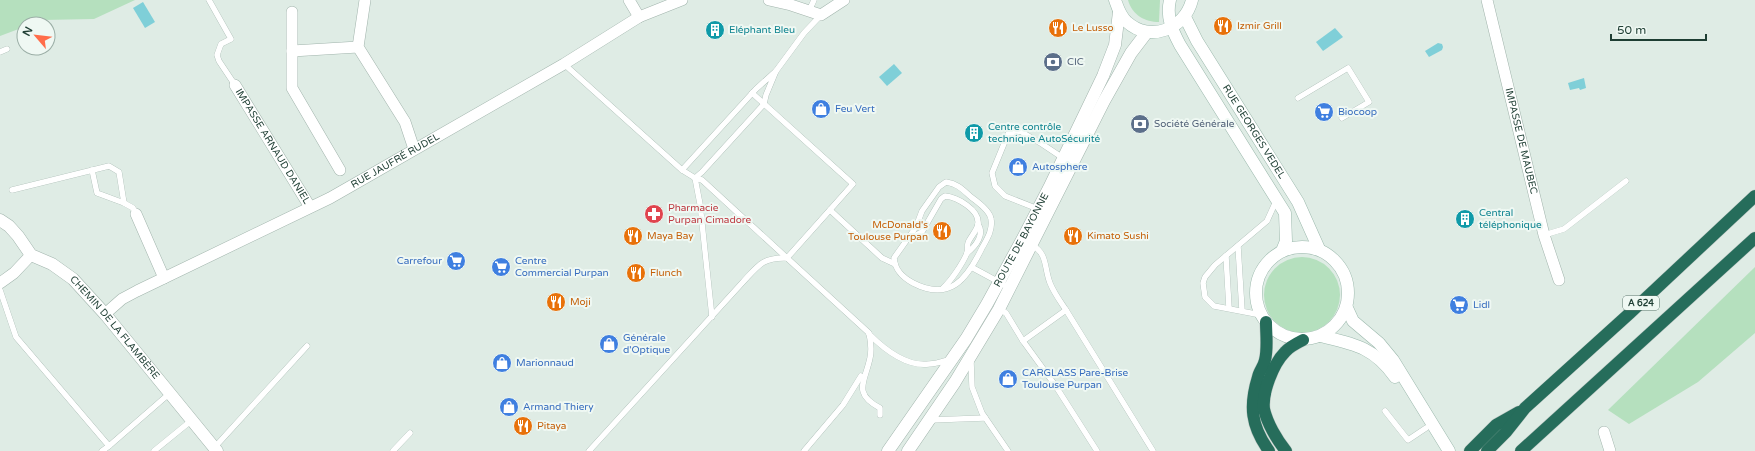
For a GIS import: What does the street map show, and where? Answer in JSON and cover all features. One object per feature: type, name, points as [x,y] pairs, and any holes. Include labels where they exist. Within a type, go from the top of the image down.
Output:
[{"type":"highway","name":"A 624","points":[[1487,451],[1506,432],[1525,408],[1630,313],[1755,196]]},
{"type":"highway","name":"A 624","points":[[1521,451],[1755,238]]},
{"type":"highway","points":[[1263,318],[1267,343],[1265,360],[1258,376],[1252,403],[1252,415],[1258,432],[1269,451]]},
{"type":"highway","points":[[1286,451],[1268,420],[1264,409],[1265,396],[1268,382],[1274,368],[1285,352],[1303,340]]},
{"type":"highway","points":[[1470,451],[1496,425],[1525,408]]},
{"type":"street","points":[[365,0],[358,47],[405,122],[414,149]]},
{"type":"street","points":[[629,0],[639,17]]},
{"type":"street","name":"RUE JAUFRÉ RUDEL","points":[[105,314],[122,299],[310,207],[564,64],[639,17],[682,0]]},
{"type":"street","points":[[769,0],[792,2],[809,11],[821,15],[844,0]]},
{"type":"street","name":"RUE GEORGES VEDEL","points":[[1170,0],[1168,11],[1172,28],[1180,45],[1276,201],[1285,213],[1286,241],[1282,251]]},
{"type":"street","points":[[1117,6],[1126,21],[1137,28],[1147,32],[1158,32],[1172,28],[1185,17],[1192,0]]},
{"type":"street","name":"IMPASSE DE MAUBEC","points":[[1487,0],[1544,235],[1559,280]]},
{"type":"street","name":"ROUTE DE BAYONNE","points":[[908,451],[930,420],[999,309],[1004,285],[1038,209],[1094,96],[1113,51],[1117,6]]},
{"type":"street","points":[[292,12],[292,88],[340,170]]},
{"type":"street","name":"RUE GEORGES VEDEL","points":[[1185,17],[1197,41],[1298,202],[1319,249]]},
{"type":"street","name":"ROUTE DE BAYONNE","points":[[888,451],[978,320],[1032,245],[1104,101],[1130,54],[1147,32]]},
{"type":"street","points":[[292,51],[358,47]]},
{"type":"street","name":"IMPASSE ARNAUD DANIEL","points":[[235,86],[310,207]]},
{"type":"street","points":[[136,214],[164,278]]},
{"type":"street","points":[[0,220],[9,226],[18,236],[31,255],[14,273],[0,283]]},
{"type":"street","points":[[1307,246],[1319,249],[1333,258],[1344,271],[1348,287],[1347,308],[1342,318],[1332,329],[1320,336],[1303,340],[1289,338],[1276,332],[1263,318],[1257,303],[1256,290],[1258,278],[1264,267],[1272,258],[1282,251],[1295,247],[1307,246]]},
{"type":"street","name":"CHEMIN DE LA FLAMBÈRE","points":[[31,255],[52,264],[65,272],[105,314],[216,450]]},
{"type":"street","points":[[1347,308],[1353,321],[1379,343],[1393,360],[1445,450]]},
{"type":"street","points":[[1320,336],[1351,343],[1366,349],[1386,365],[1426,428],[1445,450]]},
{"type":"street","points":[[1604,432],[1610,451]]},
{"type":"lane","points":[[209,0],[231,38],[221,44],[217,54],[219,61],[235,86]]},
{"type":"lane","points":[[809,11],[814,0]]},
{"type":"lane","points":[[682,170],[752,93],[776,70],[821,15]]},
{"type":"lane","points":[[0,52],[7,49]]},
{"type":"lane","points":[[564,64],[682,170],[695,178],[702,180],[869,333],[878,343],[898,356],[914,363],[929,364],[953,358]]},
{"type":"lane","points":[[1298,98],[1348,68],[1369,102],[1342,118]]},
{"type":"lane","points":[[695,178],[764,104],[776,70]]},
{"type":"lane","points":[[752,93],[854,184],[787,258]]},
{"type":"lane","points":[[1038,209],[1005,196],[995,186],[992,173],[1008,134],[1020,131],[1063,158]]},
{"type":"lane","points":[[12,190],[109,166],[119,172],[124,204]]},
{"type":"lane","points":[[92,170],[97,193],[133,208],[136,214]]},
{"type":"lane","points":[[695,178],[700,204],[712,316]]},
{"type":"lane","points":[[1544,235],[1564,229],[1626,181]]},
{"type":"lane","points":[[946,182],[955,183],[981,205],[991,218],[991,230],[973,268],[952,287],[940,291],[925,289],[901,275],[895,264],[894,258],[908,240],[916,227],[922,210],[939,187],[946,182]]},
{"type":"lane","points":[[908,240],[922,232],[941,199],[945,196],[955,199],[972,210],[977,217],[982,234],[973,248],[967,253],[952,278],[940,291]]},
{"type":"lane","points":[[1263,318],[1244,310],[1214,306],[1207,300],[1203,283],[1205,277],[1226,256],[1267,221],[1276,201]]},
{"type":"lane","points":[[830,210],[882,258],[895,264]]},
{"type":"lane","points":[[1032,245],[1039,249],[1044,258],[1049,282],[1056,296],[1153,451]]},
{"type":"lane","points":[[1238,246],[1241,297],[1244,310]]},
{"type":"lane","points":[[1226,256],[1229,308]]},
{"type":"lane","points":[[589,451],[763,261],[774,257],[787,258]]},
{"type":"lane","points":[[973,268],[1004,285]]},
{"type":"lane","points":[[0,290],[16,338],[109,446]]},
{"type":"lane","points":[[999,309],[1006,313],[1023,341],[1055,385],[1097,451]]},
{"type":"lane","points":[[1023,341],[1066,310]]},
{"type":"lane","points":[[869,333],[872,348],[862,386],[867,399],[880,408],[880,415]]},
{"type":"lane","points":[[216,450],[308,346]]},
{"type":"lane","points":[[971,356],[972,387],[982,413],[1008,451]]},
{"type":"lane","points":[[804,451],[852,392],[868,365]]},
{"type":"lane","points":[[102,451],[170,393]]},
{"type":"lane","points":[[1385,411],[1408,440],[1426,428]]},
{"type":"lane","points":[[930,420],[985,418]]},
{"type":"lane","points":[[154,451],[192,420]]},
{"type":"lane","points":[[393,451],[410,433]]},
{"type":"green space","points":[[0,0],[135,0],[94,19],[56,20],[56,16],[16,16],[16,30],[0,36]]},
{"type":"green space","points":[[1128,0],[1160,0],[1159,22],[1149,21],[1140,17],[1133,10]]},
{"type":"green space","points":[[1302,257],[1316,260],[1329,268],[1337,281],[1340,295],[1337,309],[1329,322],[1316,330],[1302,333],[1288,330],[1275,322],[1267,309],[1264,295],[1267,281],[1275,268],[1288,260]]},
{"type":"green space","points":[[1755,267],[1755,333],[1698,382],[1629,424],[1608,410]]},
{"type":"water","points":[[143,2],[155,22],[145,28],[133,8]]},
{"type":"water","points":[[1335,28],[1343,37],[1323,51],[1316,42]]},
{"type":"water","points":[[1438,43],[1442,44],[1442,50],[1429,57],[1425,51]]},
{"type":"water","points":[[894,64],[902,73],[887,86],[879,77]]},
{"type":"water","points":[[1584,78],[1586,88],[1580,90],[1579,88],[1570,90],[1568,83]]},
{"type":"place","name":"Izmir Grill","points":[[1223,26]]},
{"type":"place","name":"Le Lusso","points":[[1058,28]]},
{"type":"place","name":"Eléphant Bleu","points":[[715,30]]},
{"type":"place","name":"CIC","points":[[1053,62]]},
{"type":"place","name":"Feu Vert","points":[[821,109]]},
{"type":"place","name":"Biocoop","points":[[1324,112]]},
{"type":"place","name":"Société Générale","points":[[1140,124]]},
{"type":"place","name":"Centre contrôle technique AutoSécurité","points":[[974,133]]},
{"type":"place","name":"Autosphere","points":[[1018,167]]},
{"type":"place","name":"Pharmacie Purpan Cimadore","points":[[654,214]]},
{"type":"place","name":"Central téléphonique","points":[[1465,219]]},
{"type":"place","name":"McDonald's Toulouse Purpan","points":[[942,231]]},
{"type":"place","name":"Maya Bay","points":[[633,236]]},
{"type":"place","name":"Kimato Sushi","points":[[1073,236]]},
{"type":"place","name":"Carrefour","points":[[456,261]]},
{"type":"place","name":"Centre Commercial Purpan","points":[[501,267]]},
{"type":"place","name":"Flunch","points":[[636,273]]},
{"type":"place","name":"Moji","points":[[556,302]]},
{"type":"place","name":"Lidl","points":[[1459,305]]},
{"type":"place","name":"Générale d'Optique","points":[[609,344]]},
{"type":"place","name":"Marionnaud","points":[[502,363]]},
{"type":"place","name":"CARGLASS Pare-Brise Toulouse Purpan","points":[[1008,379]]},
{"type":"place","name":"Armand Thiery","points":[[509,407]]},
{"type":"place","name":"Pitaya","points":[[523,426]]}]
